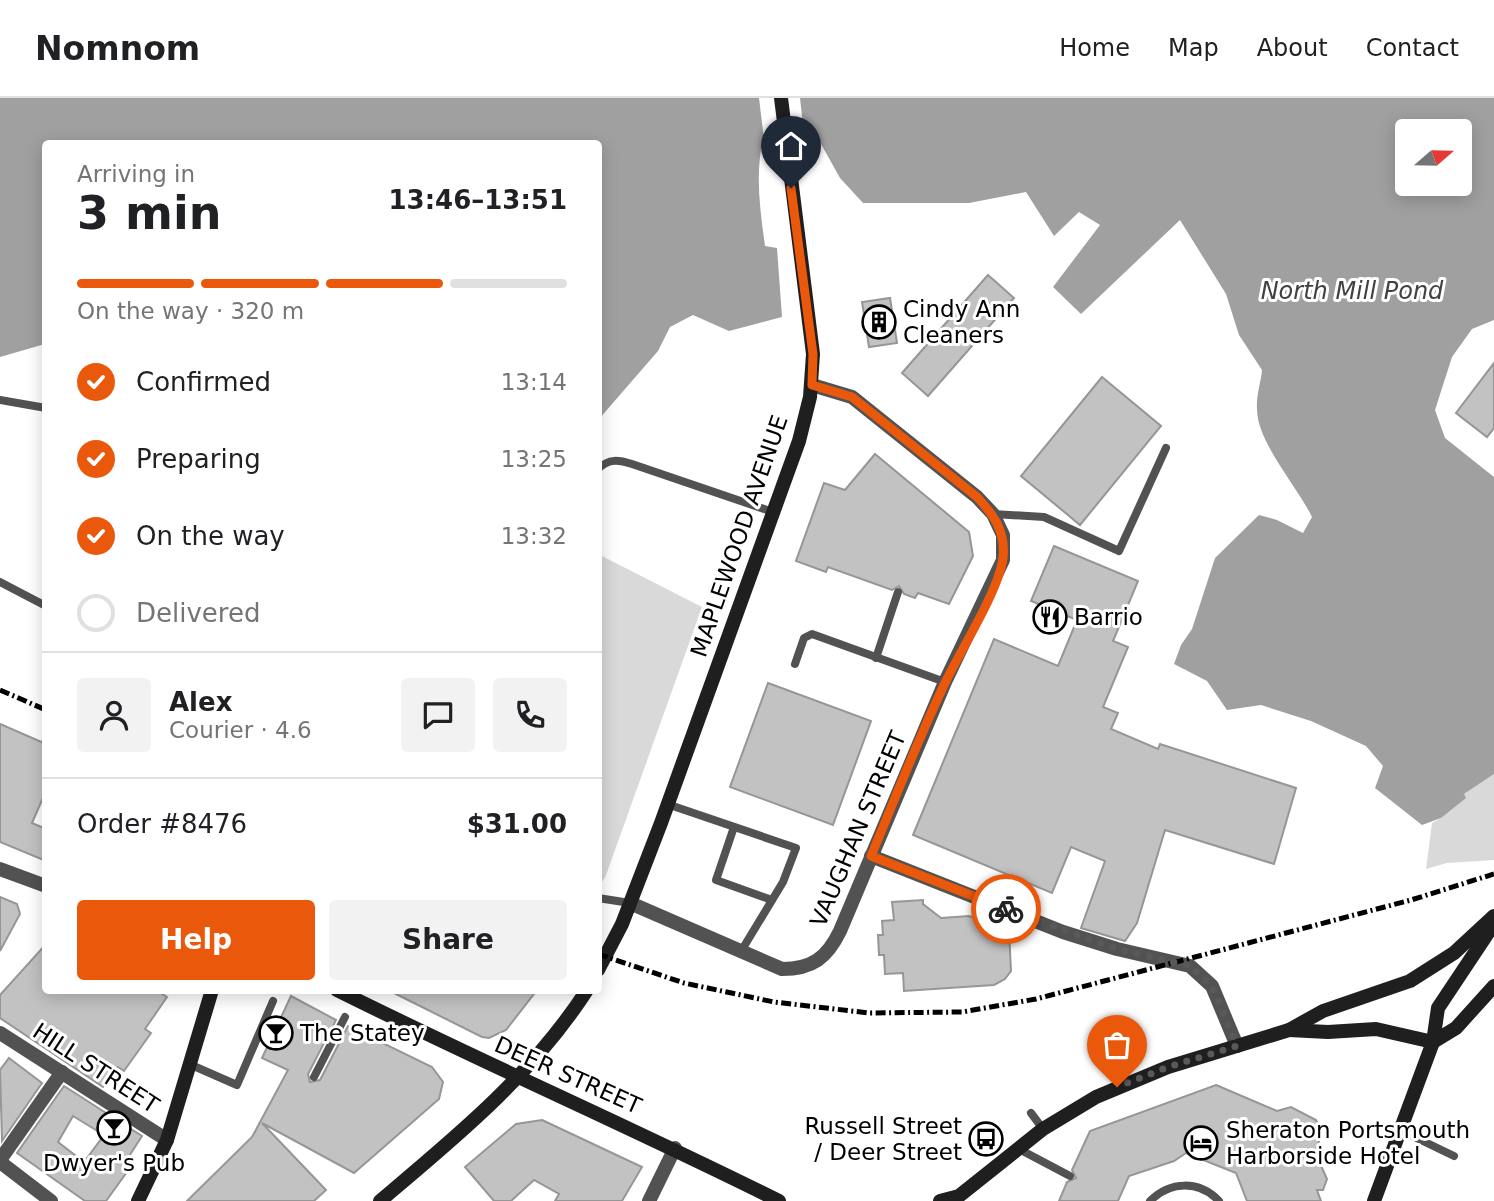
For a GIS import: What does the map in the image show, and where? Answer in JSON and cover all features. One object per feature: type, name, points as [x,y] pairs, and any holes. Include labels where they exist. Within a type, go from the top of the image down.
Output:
[{"type":"street","name":"MAPLEWOOD AVENUE","points":[[602,962],[630,904],[667,804],[799,441],[812,385],[813,354],[781,98]]},
{"type":"street","points":[[812,385],[852,397],[993,514]]},
{"type":"street","name":"VAUGHAN STREET","points":[[630,904],[782,969],[796,969],[822,959],[831,949],[840,931],[945,682],[1003,560],[1003,535],[993,514]]},
{"type":"street","points":[[871,856],[1063,932],[1117,949],[1190,966],[1212,986],[1237,1046]]},
{"type":"street","points":[[0,869],[42,885]]},
{"type":"street","points":[[940,1201],[958,1199],[1017,1148],[1076,1107],[1138,1078],[1289,1030],[1323,1011],[1424,974],[1454,953],[1494,916]]},
{"type":"street","points":[[1374,1201],[1433,1042],[1438,1008],[1494,924]]},
{"type":"street","points":[[1289,1030],[1328,1032],[1376,1029],[1433,1042],[1456,1028],[1494,986]]},
{"type":"street","points":[[138,1201],[167,1140],[209,994]]},
{"type":"street","points":[[380,1201],[519,1077],[569,1018],[580,994]]},
{"type":"street","name":"DEER STREET","points":[[358,995],[519,1077],[675,1149],[779,1201]]},
{"type":"street","name":"HILL STREET","points":[[0,1033],[167,1140]]},
{"type":"street","points":[[51,1201],[0,1161],[62,1072]]},
{"type":"street","points":[[649,1201],[675,1149]]},
{"type":"lane","points":[[0,400],[42,407]]},
{"type":"lane","points":[[993,514],[1044,517],[1119,551],[1166,448]]},
{"type":"lane","points":[[602,465],[615,460],[632,464],[773,512]]},
{"type":"lane","points":[[0,582],[42,604]]},
{"type":"lane","points":[[876,658],[898,592]]},
{"type":"lane","points":[[795,664],[804,638],[812,634],[945,682]]},
{"type":"lane","points":[[667,804],[796,848],[772,900],[740,953]]},
{"type":"lane","points":[[734,827],[716,880],[772,900]]},
{"type":"lane","points":[[602,899],[630,904]]},
{"type":"lane","points":[[189,1064],[236,1085],[273,1001]]},
{"type":"lane","points":[[314,1077],[345,1017]]},
{"type":"lane","points":[[1031,1113],[1043,1129]]},
{"type":"lane","points":[[1400,1130],[1454,1156]]},
{"type":"lane","points":[[1017,1148],[1070,1176]]},
{"type":"lane","points":[[1150,1201],[1167,1189],[1188,1185],[1209,1192],[1219,1201]]},
{"type":"shaded area","points":[[602,556],[702,607],[602,882]]},
{"type":"shaded area","points":[[1494,774],[1494,860],[1447,863],[1426,869],[1432,823],[1441,818],[1464,794]]},
{"type":"water","name":"North Mill Pond","points":[[0,98],[1494,98],[1494,320],[1472,329],[1452,357],[1435,410],[1445,438],[1494,477],[1494,774],[1464,794],[1466,798],[1441,818],[1422,825],[1375,788],[1383,766],[1366,746],[1311,721],[1261,705],[1227,710],[1207,681],[1174,664],[1181,645],[1192,629],[1215,558],[1259,515],[1277,520],[1303,533],[1312,517],[1263,435],[1257,404],[1262,370],[1239,335],[1226,294],[1180,220],[1081,314],[1053,287],[1100,225],[1079,212],[1054,236],[1026,192],[969,203],[863,203],[840,178],[821,144],[805,135],[763,139],[759,179],[761,219],[765,246],[777,248],[782,317],[729,331],[693,315],[670,327],[658,351],[602,416],[602,140],[42,140],[42,345],[0,357]]},
{"type":"pier","points":[[759,98],[800,98],[804,134],[764,139]]},
{"type":"building","points":[[988,275],[1014,298],[928,396],[902,373]]},
{"type":"building","name":"Cindy Ann Cleaners","points":[[890,298],[897,343],[869,347],[862,302]]},
{"type":"building","points":[[1494,363],[1494,428],[1487,437],[1456,413]]},
{"type":"building","points":[[1102,377],[1161,426],[1080,525],[1021,476]]},
{"type":"building","points":[[875,454],[969,532],[973,556],[949,604],[918,593],[915,598],[904,594],[899,586],[892,590],[828,567],[826,572],[796,561],[824,483],[845,490]]},
{"type":"building","points":[[1054,546],[1138,581],[1113,641],[1128,647],[1103,707],[1118,713],[1111,729],[1158,749],[1160,744],[1296,788],[1274,864],[1165,830],[1137,923],[1125,941],[1081,928],[1105,861],[1071,847],[1052,893],[913,835],[994,639],[1058,666],[1077,620],[1031,601]]},
{"type":"building","points":[[768,683],[871,721],[833,825],[730,787]]},
{"type":"building","points":[[0,724],[42,742],[42,800],[32,823],[42,827],[42,859],[0,842]]},
{"type":"building","points":[[0,897],[17,904],[20,914],[0,951]]},
{"type":"building","points":[[923,900],[923,904],[941,918],[969,916],[1009,931],[1011,971],[1005,979],[994,985],[904,991],[903,973],[885,974],[884,955],[879,955],[878,935],[883,935],[882,921],[894,920],[892,902]]},
{"type":"building","points":[[42,948],[42,994],[162,994],[167,997],[145,1029],[151,1033],[124,1071],[118,1067],[103,1087],[0,1018],[0,995]]},
{"type":"building","points":[[396,994],[534,994],[506,1030],[489,1038]]},
{"type":"building","points":[[291,996],[336,1020],[308,1074],[310,1082],[320,1080],[348,1026],[432,1067],[443,1082],[439,1099],[354,1173],[262,1123],[326,1190],[314,1201],[187,1201],[252,1137],[288,1070],[262,1058]]},
{"type":"building","points":[[9,1058],[42,1083],[2,1141],[0,1070]]},
{"type":"building","name":"Sheraton Portsmouth Harborside Hotel","points":[[1216,1085],[1277,1111],[1291,1107],[1316,1120],[1322,1133],[1315,1152],[1327,1179],[1323,1190],[1317,1190],[1321,1201],[1247,1201],[1236,1173],[1186,1153],[1174,1161],[1129,1176],[1118,1201],[1059,1201],[1067,1182],[1076,1178],[1072,1170],[1090,1131]]},
{"type":"building","points":[[64,1086],[142,1136],[126,1161],[132,1165],[106,1201],[85,1201],[17,1153]],"holes":[[[73,1116],[104,1135],[84,1162],[58,1142]]]},
{"type":"building","points":[[542,1120],[642,1167],[622,1201],[555,1201],[559,1194],[534,1180],[511,1201],[494,1201],[465,1167],[516,1124]]},
{"type":"railway","points":[[0,690],[42,708]]},
{"type":"railway","points":[[602,955],[684,983],[774,1002],[869,1013],[962,1012],[1036,999],[1411,900],[1494,874]]},
{"type":"way so far","points":[[1006,909],[1063,932],[1117,949],[1180,961],[1199,971],[1212,986],[1237,1046],[1168,1067],[1117,1087]]},
{"type":"place","name":"Cindy Ann Cleaners","points":[[879,322]]},
{"type":"place","name":"Barrio","points":[[1050,617]]},
{"type":"place","name":"The Statey","points":[[276,1033]]},
{"type":"place","name":"Dwyer's Pub","points":[[114,1128]]},
{"type":"place","name":"Russell Street / Deer Street","points":[[986,1139]]},
{"type":"place","name":"Sheraton Portsmouth Harborside Hotel","points":[[1201,1143]]},
{"type":"route","points":[[791,188],[813,354],[812,385],[852,397],[977,497],[993,514],[1003,535],[1003,560],[995,582],[945,682],[871,856],[1006,909]]}]
